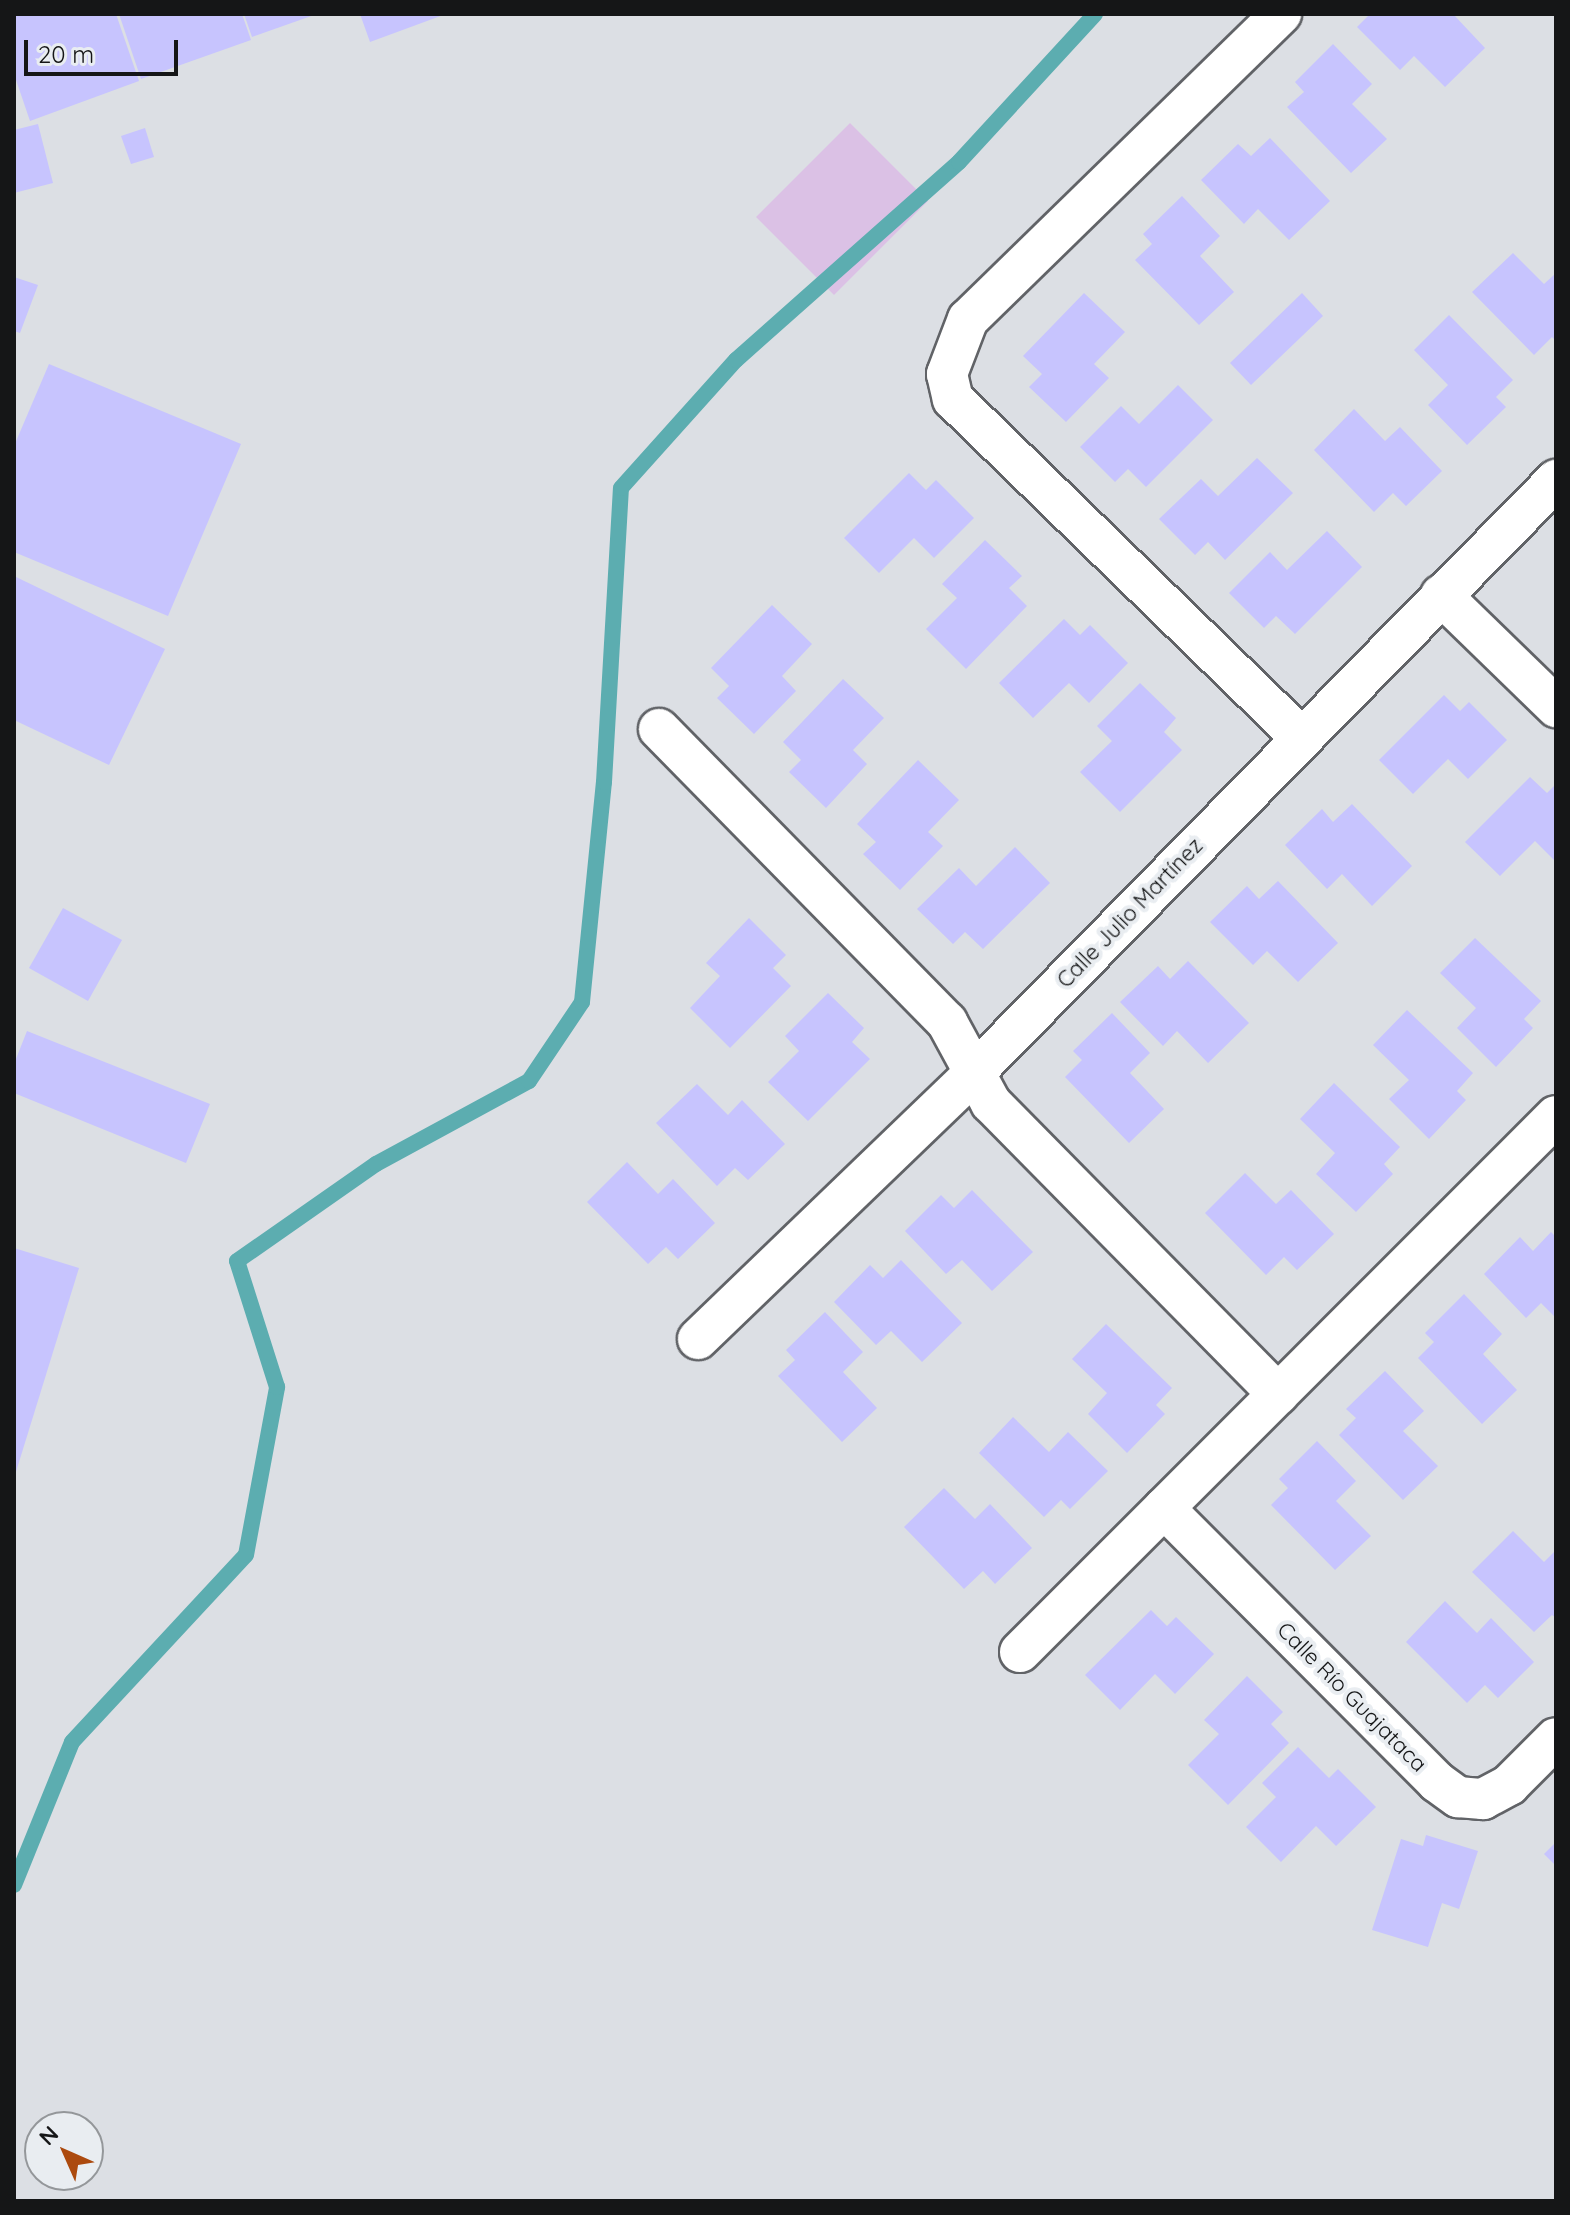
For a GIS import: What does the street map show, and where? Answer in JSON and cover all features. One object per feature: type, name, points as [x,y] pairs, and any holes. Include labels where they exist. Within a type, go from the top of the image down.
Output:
[{"type":"street","points":[[1281,14],[968,319],[947,374],[953,399],[1301,738]]},
{"type":"street","name":"Calle Julio Martínez","points":[[698,1339],[972,1075],[1556,480]]},
{"type":"street","points":[[1441,595],[1556,707]]},
{"type":"street","points":[[659,729],[947,1022],[972,1075],[991,1103],[1278,1394]]},
{"type":"street","points":[[1020,1652],[1556,1116]]},
{"type":"street","name":"Calle Río Guajataca","points":[[1164,1508],[1437,1782],[1458,1797],[1483,1799],[1509,1785],[1556,1738]]},
{"type":"shaded area","points":[[850,123],[928,201],[834,295],[756,217]]},
{"type":"building","points":[[14,14],[116,14],[139,81],[30,121],[14,74]]},
{"type":"building","points":[[119,14],[242,14],[251,40],[141,79]]},
{"type":"building","points":[[244,14],[317,14],[252,37]]},
{"type":"building","points":[[360,14],[446,14],[370,42]]},
{"type":"building","points":[[1370,14],[1453,14],[1485,48],[1445,87],[1414,56],[1400,70],[1357,27]]},
{"type":"building","points":[[1333,44],[1372,84],[1352,104],[1387,139],[1351,173],[1287,107],[1304,92],[1295,82]]},
{"type":"building","points":[[38,124],[53,183],[14,193],[14,130]]},
{"type":"building","points":[[145,128],[154,157],[131,164],[121,136]]},
{"type":"building","points":[[1270,138],[1330,201],[1289,240],[1258,209],[1244,224],[1201,180],[1238,144],[1251,156]]},
{"type":"building","points":[[1182,196],[1220,236],[1200,256],[1234,292],[1199,325],[1135,260],[1152,244],[1143,234]]},
{"type":"building","points":[[1513,253],[1544,284],[1556,273],[1556,341],[1552,337],[1534,355],[1472,292]]},
{"type":"building","points":[[14,277],[38,285],[20,333],[14,331]]},
{"type":"building","points":[[1084,293],[1125,332],[1094,364],[1109,378],[1066,422],[1029,387],[1042,374],[1023,356]]},
{"type":"building","points":[[1302,293],[1323,316],[1251,385],[1230,363]]},
{"type":"building","points":[[1449,315],[1513,380],[1496,397],[1506,407],[1467,445],[1428,405],[1448,385],[1414,350]]},
{"type":"building","points":[[49,364],[241,444],[168,616],[14,552],[14,446]]},
{"type":"building","points":[[1178,385],[1213,420],[1146,487],[1128,469],[1115,482],[1080,447],[1121,406],[1139,424]]},
{"type":"building","points":[[1354,409],[1385,441],[1400,427],[1442,471],[1406,506],[1393,493],[1374,512],[1314,450]]},
{"type":"building","points":[[1257,458],[1293,493],[1225,560],[1208,542],[1195,555],[1159,519],[1201,479],[1218,496]]},
{"type":"building","points":[[909,473],[926,490],[936,480],[974,518],[934,558],[914,538],[879,573],[844,538]]},
{"type":"building","points":[[1327,531],[1362,567],[1295,634],[1276,616],[1264,628],[1229,593],[1270,552],[1287,570]]},
{"type":"building","points":[[985,540],[1022,576],[1009,588],[1027,606],[966,669],[926,629],[957,598],[942,584]]},
{"type":"building","points":[[14,576],[165,649],[109,765],[14,720]]},
{"type":"building","points":[[772,605],[812,644],[782,676],[796,691],[754,734],[717,698],[729,686],[711,668]]},
{"type":"building","points":[[1064,619],[1080,635],[1090,625],[1128,663],[1089,703],[1069,683],[1033,718],[999,683]]},
{"type":"building","points":[[843,679],[884,718],[853,750],[867,764],[826,808],[789,772],[801,760],[783,742]]},
{"type":"building","points":[[1140,683],[1176,718],[1164,732],[1182,750],[1120,812],[1080,772],[1112,741],[1097,726]]},
{"type":"building","points":[[1444,695],[1460,711],[1469,702],[1507,740],[1468,779],[1448,759],[1413,794],[1379,760]]},
{"type":"building","points":[[918,760],[959,800],[928,832],[943,846],[900,890],[863,854],[876,842],[857,824]]},
{"type":"building","points":[[1530,777],[1547,793],[1556,784],[1556,862],[1535,841],[1500,876],[1465,842]]},
{"type":"building","points":[[1352,804],[1412,866],[1372,906],[1342,874],[1327,889],[1285,845],[1322,809],[1333,822]]},
{"type":"building","points":[[1015,847],[1050,883],[983,949],[965,932],[953,944],[917,909],[959,868],[976,886]]},
{"type":"building","points":[[1278,881],[1338,943],[1298,982],[1267,951],[1253,965],[1210,922],[1247,886],[1259,899]]},
{"type":"building","points":[[63,908],[122,940],[88,1001],[29,968]]},
{"type":"building","points":[[749,918],[786,955],[773,968],[791,986],[730,1048],[690,1008],[720,976],[706,963]]},
{"type":"building","points":[[1475,938],[1541,1001],[1524,1019],[1533,1028],[1496,1067],[1457,1028],[1476,1008],[1440,973]]},
{"type":"building","points":[[1188,961],[1249,1023],[1208,1063],[1177,1031],[1163,1046],[1120,1002],[1158,966],[1170,979]]},
{"type":"building","points":[[828,993],[864,1028],[852,1042],[870,1059],[808,1121],[768,1082],[799,1051],[785,1036]]},
{"type":"building","points":[[1407,1010],[1473,1073],[1457,1091],[1466,1100],[1429,1139],[1389,1099],[1409,1080],[1373,1045]]},
{"type":"building","points":[[1112,1013],[1150,1053],[1130,1073],[1164,1109],[1129,1143],[1065,1077],[1082,1060],[1073,1051]]},
{"type":"building","points":[[27,1031],[210,1104],[186,1163],[14,1093],[14,1064]]},
{"type":"building","points":[[1334,1083],[1400,1147],[1384,1164],[1393,1174],[1356,1212],[1316,1174],[1335,1153],[1300,1119]]},
{"type":"building","points":[[697,1084],[728,1115],[742,1100],[785,1144],[748,1180],[735,1168],[717,1186],[656,1123]]},
{"type":"building","points":[[627,1162],[658,1194],[673,1179],[715,1223],[678,1259],[666,1247],[648,1264],[587,1202]]},
{"type":"building","points":[[1245,1173],[1276,1204],[1291,1190],[1334,1234],[1297,1270],[1284,1257],[1266,1275],[1205,1213]]},
{"type":"building","points":[[972,1190],[1033,1252],[992,1291],[962,1260],[946,1274],[905,1231],[941,1195],[954,1208]]},
{"type":"building","points":[[1551,1232],[1556,1237],[1556,1318],[1541,1303],[1526,1318],[1484,1274],[1520,1237],[1533,1251]]},
{"type":"building","points":[[14,1248],[79,1268],[15,1475],[14,1475]]},
{"type":"building","points":[[901,1260],[962,1323],[922,1362],[891,1331],[876,1345],[834,1302],[870,1265],[883,1278]]},
{"type":"building","points":[[1464,1294],[1502,1334],[1483,1354],[1517,1390],[1482,1424],[1418,1358],[1434,1342],[1425,1333]]},
{"type":"building","points":[[825,1312],[863,1352],[843,1372],[877,1408],[842,1442],[778,1376],[795,1360],[786,1350]]},
{"type":"building","points":[[1106,1324],[1172,1388],[1156,1405],[1165,1414],[1127,1453],[1088,1414],[1107,1393],[1072,1359]]},
{"type":"building","points":[[1385,1371],[1424,1411],[1403,1431],[1438,1466],[1403,1500],[1339,1435],[1356,1418],[1346,1409]]},
{"type":"building","points":[[1013,1417],[1049,1452],[1068,1432],[1108,1471],[1070,1509],[1061,1500],[1044,1517],[979,1453]]},
{"type":"building","points":[[1317,1441],[1356,1481],[1336,1501],[1371,1536],[1335,1570],[1271,1505],[1288,1488],[1279,1479]]},
{"type":"building","points":[[944,1488],[975,1519],[990,1504],[1032,1548],[995,1584],[983,1571],[964,1589],[904,1527]]},
{"type":"building","points":[[1513,1531],[1544,1562],[1556,1550],[1556,1618],[1552,1615],[1534,1632],[1472,1572]]},
{"type":"building","points":[[1445,1601],[1477,1633],[1491,1618],[1534,1662],[1498,1698],[1485,1685],[1467,1703],[1406,1642]]},
{"type":"building","points":[[1151,1610],[1167,1626],[1176,1617],[1214,1654],[1175,1694],[1155,1674],[1120,1710],[1085,1675]]},
{"type":"building","points":[[1247,1676],[1283,1712],[1271,1724],[1289,1743],[1228,1805],[1188,1765],[1219,1734],[1204,1720]]},
{"type":"building","points":[[1298,1747],[1329,1778],[1338,1769],[1376,1807],[1336,1846],[1316,1826],[1281,1862],[1246,1827],[1276,1797],[1262,1783]]},
{"type":"building","points":[[1426,1835],[1478,1851],[1459,1909],[1442,1903],[1428,1947],[1372,1930],[1401,1839],[1423,1846]]},
{"type":"building","points":[[1556,1842],[1556,1866],[1544,1854]]},
{"type":"waterway","points":[[14,1885],[72,1742],[246,1555],[277,1387],[237,1261],[376,1164],[529,1081],[582,1002],[604,782],[621,488],[736,360],[959,162],[1095,14]]}]
